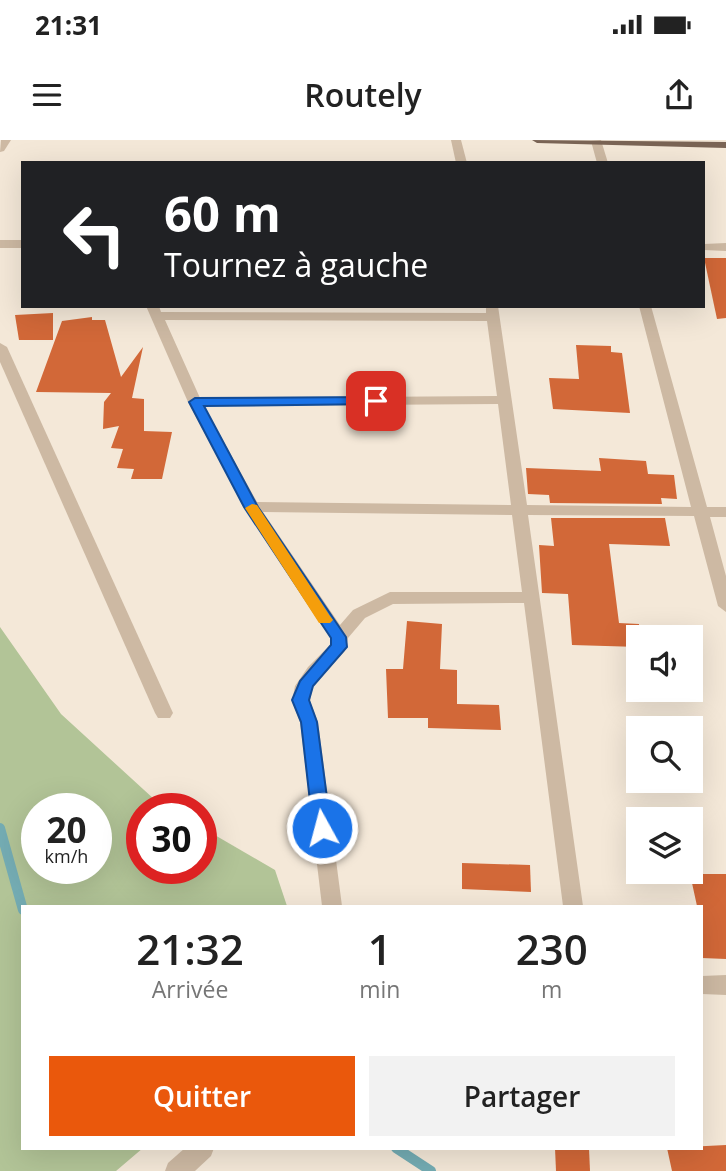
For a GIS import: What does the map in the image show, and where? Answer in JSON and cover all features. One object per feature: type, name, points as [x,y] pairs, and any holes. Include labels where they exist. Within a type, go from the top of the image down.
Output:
[{"type":"main road","points":[[537,140],[726,145]]},
{"type":"street","points":[[0,149],[6,140]]},
{"type":"street","points":[[456,140],[461,161]]},
{"type":"street","points":[[596,141],[602,161]]},
{"type":"street","points":[[0,244],[21,244]]},
{"type":"street","points":[[705,247],[726,247]]},
{"type":"street","points":[[646,308],[726,606]]},
{"type":"street","points":[[332,905],[309,722],[301,700],[305,685],[320,664],[339,647],[339,637],[251,507],[195,402],[154,311],[492,311],[573,905]]},
{"type":"street","points":[[0,347],[164,713]]},
{"type":"street","points":[[195,402],[505,400]]},
{"type":"street","points":[[251,507],[726,512]]},
{"type":"street","points":[[339,637],[359,614],[390,598],[531,597]]},
{"type":"street","points":[[703,985],[726,985]]},
{"type":"street","points":[[177,1171],[200,1150]]},
{"type":"green space","points":[[0,627],[61,714],[147,793],[126,793],[126,884],[217,884],[217,836],[275,870],[287,905],[21,905],[21,1150],[141,1150],[116,1171],[0,1171]]},
{"type":"building","points":[[705,258],[726,258],[726,318],[717,319]]},
{"type":"building","points":[[53,313],[53,340],[19,340],[15,315]]},
{"type":"building","points":[[92,317],[92,320],[105,320],[121,377],[143,347],[132,398],[144,399],[144,431],[172,432],[162,479],[131,479],[134,469],[117,468],[123,449],[111,448],[119,426],[103,429],[104,402],[111,393],[36,392],[62,321]]},
{"type":"building","points":[[576,345],[611,346],[611,352],[622,353],[630,413],[553,409],[549,378],[579,379]]},
{"type":"building","points":[[599,458],[646,461],[648,474],[674,475],[677,499],[661,498],[662,504],[550,503],[549,495],[528,494],[526,468],[601,471]]},
{"type":"building","points":[[551,518],[665,518],[670,546],[609,544],[619,623],[639,624],[626,625],[626,647],[572,645],[568,594],[542,593],[539,545],[554,546]]},
{"type":"building","points":[[407,621],[442,624],[440,669],[457,670],[457,704],[499,705],[501,730],[428,728],[428,718],[388,718],[386,669],[403,669]]},
{"type":"building","points":[[462,863],[530,865],[531,892],[462,889]]},
{"type":"building","points":[[703,874],[726,874],[726,959],[703,958],[703,905],[697,905],[692,884],[703,884]]},
{"type":"building","points":[[726,1145],[726,1171],[672,1171],[667,1150],[703,1150],[703,1146]]},
{"type":"building","points":[[555,1150],[589,1150],[590,1171],[556,1171]]},
{"type":"waterway","points":[[0,828],[22,905]]},
{"type":"waterway","points":[[399,1150],[431,1171]]},
{"type":"slow traffic","points":[[252,508],[325,620]]},
{"type":"route","points":[[322,828],[309,722],[301,700],[305,685],[320,664],[339,647],[339,637],[330,628],[251,507],[195,402],[376,401]]}]
